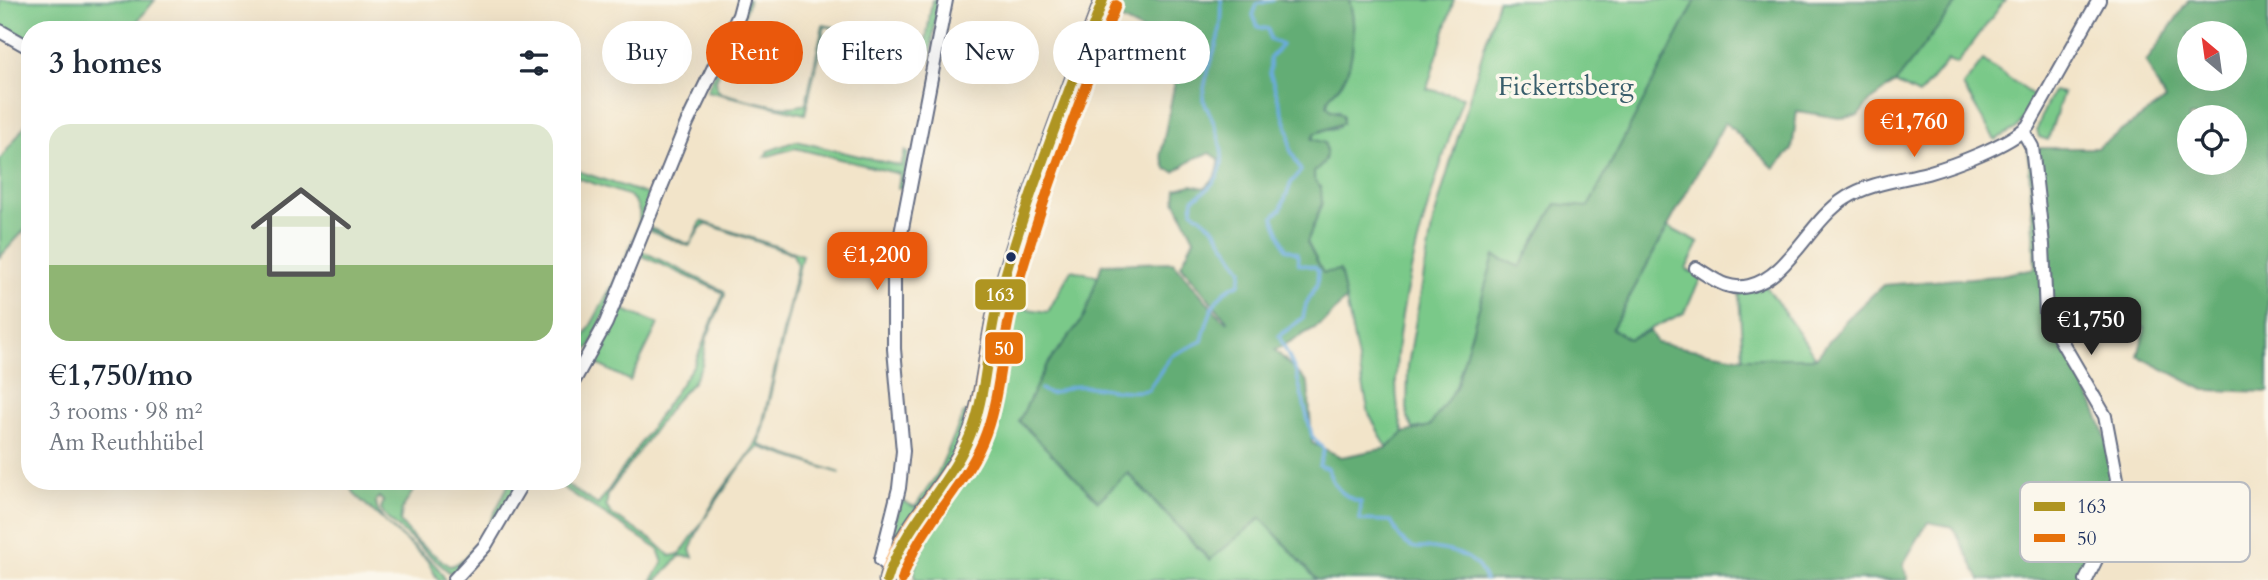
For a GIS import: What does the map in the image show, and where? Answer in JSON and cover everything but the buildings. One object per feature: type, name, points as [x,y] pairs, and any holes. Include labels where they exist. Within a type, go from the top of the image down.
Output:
[{"type":"main road","points":[[889,574],[965,448],[980,396],[998,304],[1037,182],[1103,0]]},
{"type":"street","points":[[581,368],[606,323],[687,123],[739,15],[743,0]]},
{"type":"street","points":[[889,574],[881,560],[899,488],[903,451],[894,349],[894,270],[946,0]]},
{"type":"street","points":[[1696,268],[1724,287],[1749,286],[1772,277],[1814,225],[1846,198],[1865,189],[1930,172],[2022,131],[2099,0]]},
{"type":"street","points":[[0,32],[21,43]]},
{"type":"street","points":[[2022,131],[2032,147],[2043,245],[2042,292],[2046,316],[2105,416],[2117,482]]},
{"type":"street","points":[[454,580],[491,537],[518,490]]},
{"type":"street","points":[[2086,580],[2095,562]]},
{"type":"green space","points":[[0,0],[155,0],[138,21],[21,21],[21,38],[0,27]]},
{"type":"green space","points":[[746,0],[749,0],[742,21],[737,21]]},
{"type":"green space","points":[[932,0],[944,0],[936,14],[930,60],[927,60],[927,34]]},
{"type":"green space","points":[[1109,0],[1349,0],[1353,30],[1350,64],[1327,105],[1331,110],[1343,115],[1343,123],[1315,133],[1312,139],[1325,143],[1326,152],[1324,163],[1314,172],[1314,179],[1321,188],[1322,203],[1307,242],[1323,273],[1340,270],[1346,299],[1322,324],[1275,350],[1308,383],[1312,443],[1341,457],[1387,448],[1404,433],[1430,426],[1456,387],[1494,256],[1520,267],[1556,204],[1588,207],[1696,0],[1959,0],[1895,83],[1870,101],[1858,116],[1839,118],[1797,111],[1792,150],[1774,168],[1725,122],[1612,329],[1629,339],[1650,331],[1657,343],[1743,358],[1816,358],[1847,319],[1883,285],[1996,276],[2035,268],[2028,148],[2097,148],[2165,100],[2146,62],[2189,0],[2268,0],[2268,392],[2204,390],[2138,356],[2145,328],[2050,304],[2042,312],[2072,362],[2099,418],[2106,438],[2112,482],[2020,482],[2020,562],[2090,562],[2082,580],[1980,580],[1953,527],[1928,522],[1903,564],[1908,580],[1317,580],[1261,518],[1210,560],[1128,473],[1098,501],[1019,421],[1046,366],[1084,317],[1102,264],[1173,262],[1221,318],[1228,322],[1181,265],[1194,239],[1175,200],[1176,189],[1192,185],[1204,188],[1208,185],[1217,172],[1219,159],[1210,153],[1195,158],[1175,172],[1166,169],[1161,154],[1174,84],[1210,84],[1210,21],[1124,21],[1108,13],[1106,8]]},
{"type":"green space","points":[[1349,0],[1454,0],[1427,89],[1463,97],[1438,172],[1412,265],[1402,313],[1397,358],[1397,399],[1404,433],[1387,448],[1369,414],[1340,271],[1323,273],[1307,242],[1317,218],[1314,172],[1325,143],[1312,139],[1315,133],[1339,127],[1339,111],[1331,110],[1327,105],[1331,95],[1342,83],[1350,64],[1353,30]]},
{"type":"green space","name":"Fickertsberg","points":[[1498,0],[1696,0],[1588,208],[1556,204],[1520,267],[1494,256],[1456,387],[1430,426],[1413,429],[1407,417],[1408,365],[1433,222]]},
{"type":"green space","points":[[1959,0],[2005,0],[1957,64],[1948,60],[1919,95],[1895,83]]},
{"type":"green space","points":[[817,53],[805,114],[707,91],[710,84],[716,84],[721,93],[777,106],[799,106],[806,103]]},
{"type":"green space","points":[[1983,60],[2036,97],[2017,128],[1995,140],[1963,86]]},
{"type":"green space","points":[[2053,91],[2063,93],[2048,140],[2039,137],[2037,130]]},
{"type":"green space","points":[[21,131],[21,234],[0,257],[0,160]]},
{"type":"green space","points":[[796,141],[901,166],[905,151],[908,153],[902,188],[898,188],[900,174],[795,148],[765,157],[768,151]]},
{"type":"green space","points":[[581,172],[652,196],[591,346],[581,355],[581,342],[620,269],[635,233],[638,207],[630,196],[581,179]]},
{"type":"green space","points":[[701,221],[802,255],[759,445],[840,473],[759,447],[742,465],[760,435],[794,283],[797,265],[793,254],[707,224],[701,227],[691,243]]},
{"type":"green space","points":[[648,227],[690,245],[650,231]]},
{"type":"green space","points":[[1668,227],[1699,243],[1686,269],[1701,278],[1684,313],[1629,339],[1612,329]]},
{"type":"green space","points":[[640,250],[724,291],[725,295],[707,337],[702,365],[693,382],[675,401],[608,494],[606,506],[611,514],[655,542],[670,556],[680,554],[704,520],[690,550],[693,557],[680,556],[657,580],[652,580],[663,563],[658,549],[567,490],[575,490],[598,505],[695,363],[724,293],[638,254]]},
{"type":"green space","points":[[1071,270],[1100,276],[1084,317],[1046,366],[1019,422],[1038,437],[1127,473],[1209,560],[1261,518],[1317,580],[915,580],[914,570],[925,542],[919,536],[966,453],[987,400],[994,371],[1000,305],[1048,312]]},
{"type":"green space","points":[[1766,286],[1816,358],[1743,358],[1739,294]]},
{"type":"green space","points":[[617,307],[658,324],[630,381],[591,361]]},
{"type":"green space","points":[[972,412],[957,453],[893,549],[886,549],[902,501],[915,507],[938,473],[964,413]]},
{"type":"green space","points":[[742,465],[704,520],[719,494]]},
{"type":"green space","points":[[352,490],[414,490],[402,509],[400,522],[415,540],[449,566],[468,554],[477,543],[506,490],[515,490],[503,513],[455,574],[449,572],[388,519],[381,510],[383,501],[379,497],[376,500],[383,520]]},
{"type":"green space","points":[[402,537],[439,569],[445,580],[438,580],[427,560]]},
{"type":"waterway","points":[[1041,389],[1049,393],[1079,386],[1127,391],[1148,390],[1171,356],[1202,341],[1210,314],[1218,299],[1240,283],[1242,270],[1214,228],[1192,210],[1193,199],[1214,182],[1222,163],[1220,141],[1203,96],[1221,25],[1221,0]]},
{"type":"waterway","points":[[1273,0],[1257,4],[1253,15],[1258,27],[1268,29],[1270,40],[1282,45],[1270,58],[1270,73],[1289,133],[1290,149],[1301,171],[1291,183],[1281,209],[1273,217],[1286,249],[1297,253],[1299,264],[1315,267],[1318,271],[1317,285],[1306,304],[1303,318],[1279,336],[1296,372],[1312,436],[1324,450],[1319,465],[1328,469],[1335,485],[1344,494],[1361,502],[1360,520],[1391,521],[1401,538],[1410,546],[1462,555],[1476,565],[1485,580]]},
{"type":"transit line","name":"163","points":[[887,580],[905,540],[954,467],[973,428],[994,318],[1009,264],[1047,150],[1103,0]]},
{"type":"transit line","name":"50","points":[[902,580],[919,541],[967,471],[986,433],[995,401],[1009,318],[1024,264],[1061,152],[1116,5]]}]
